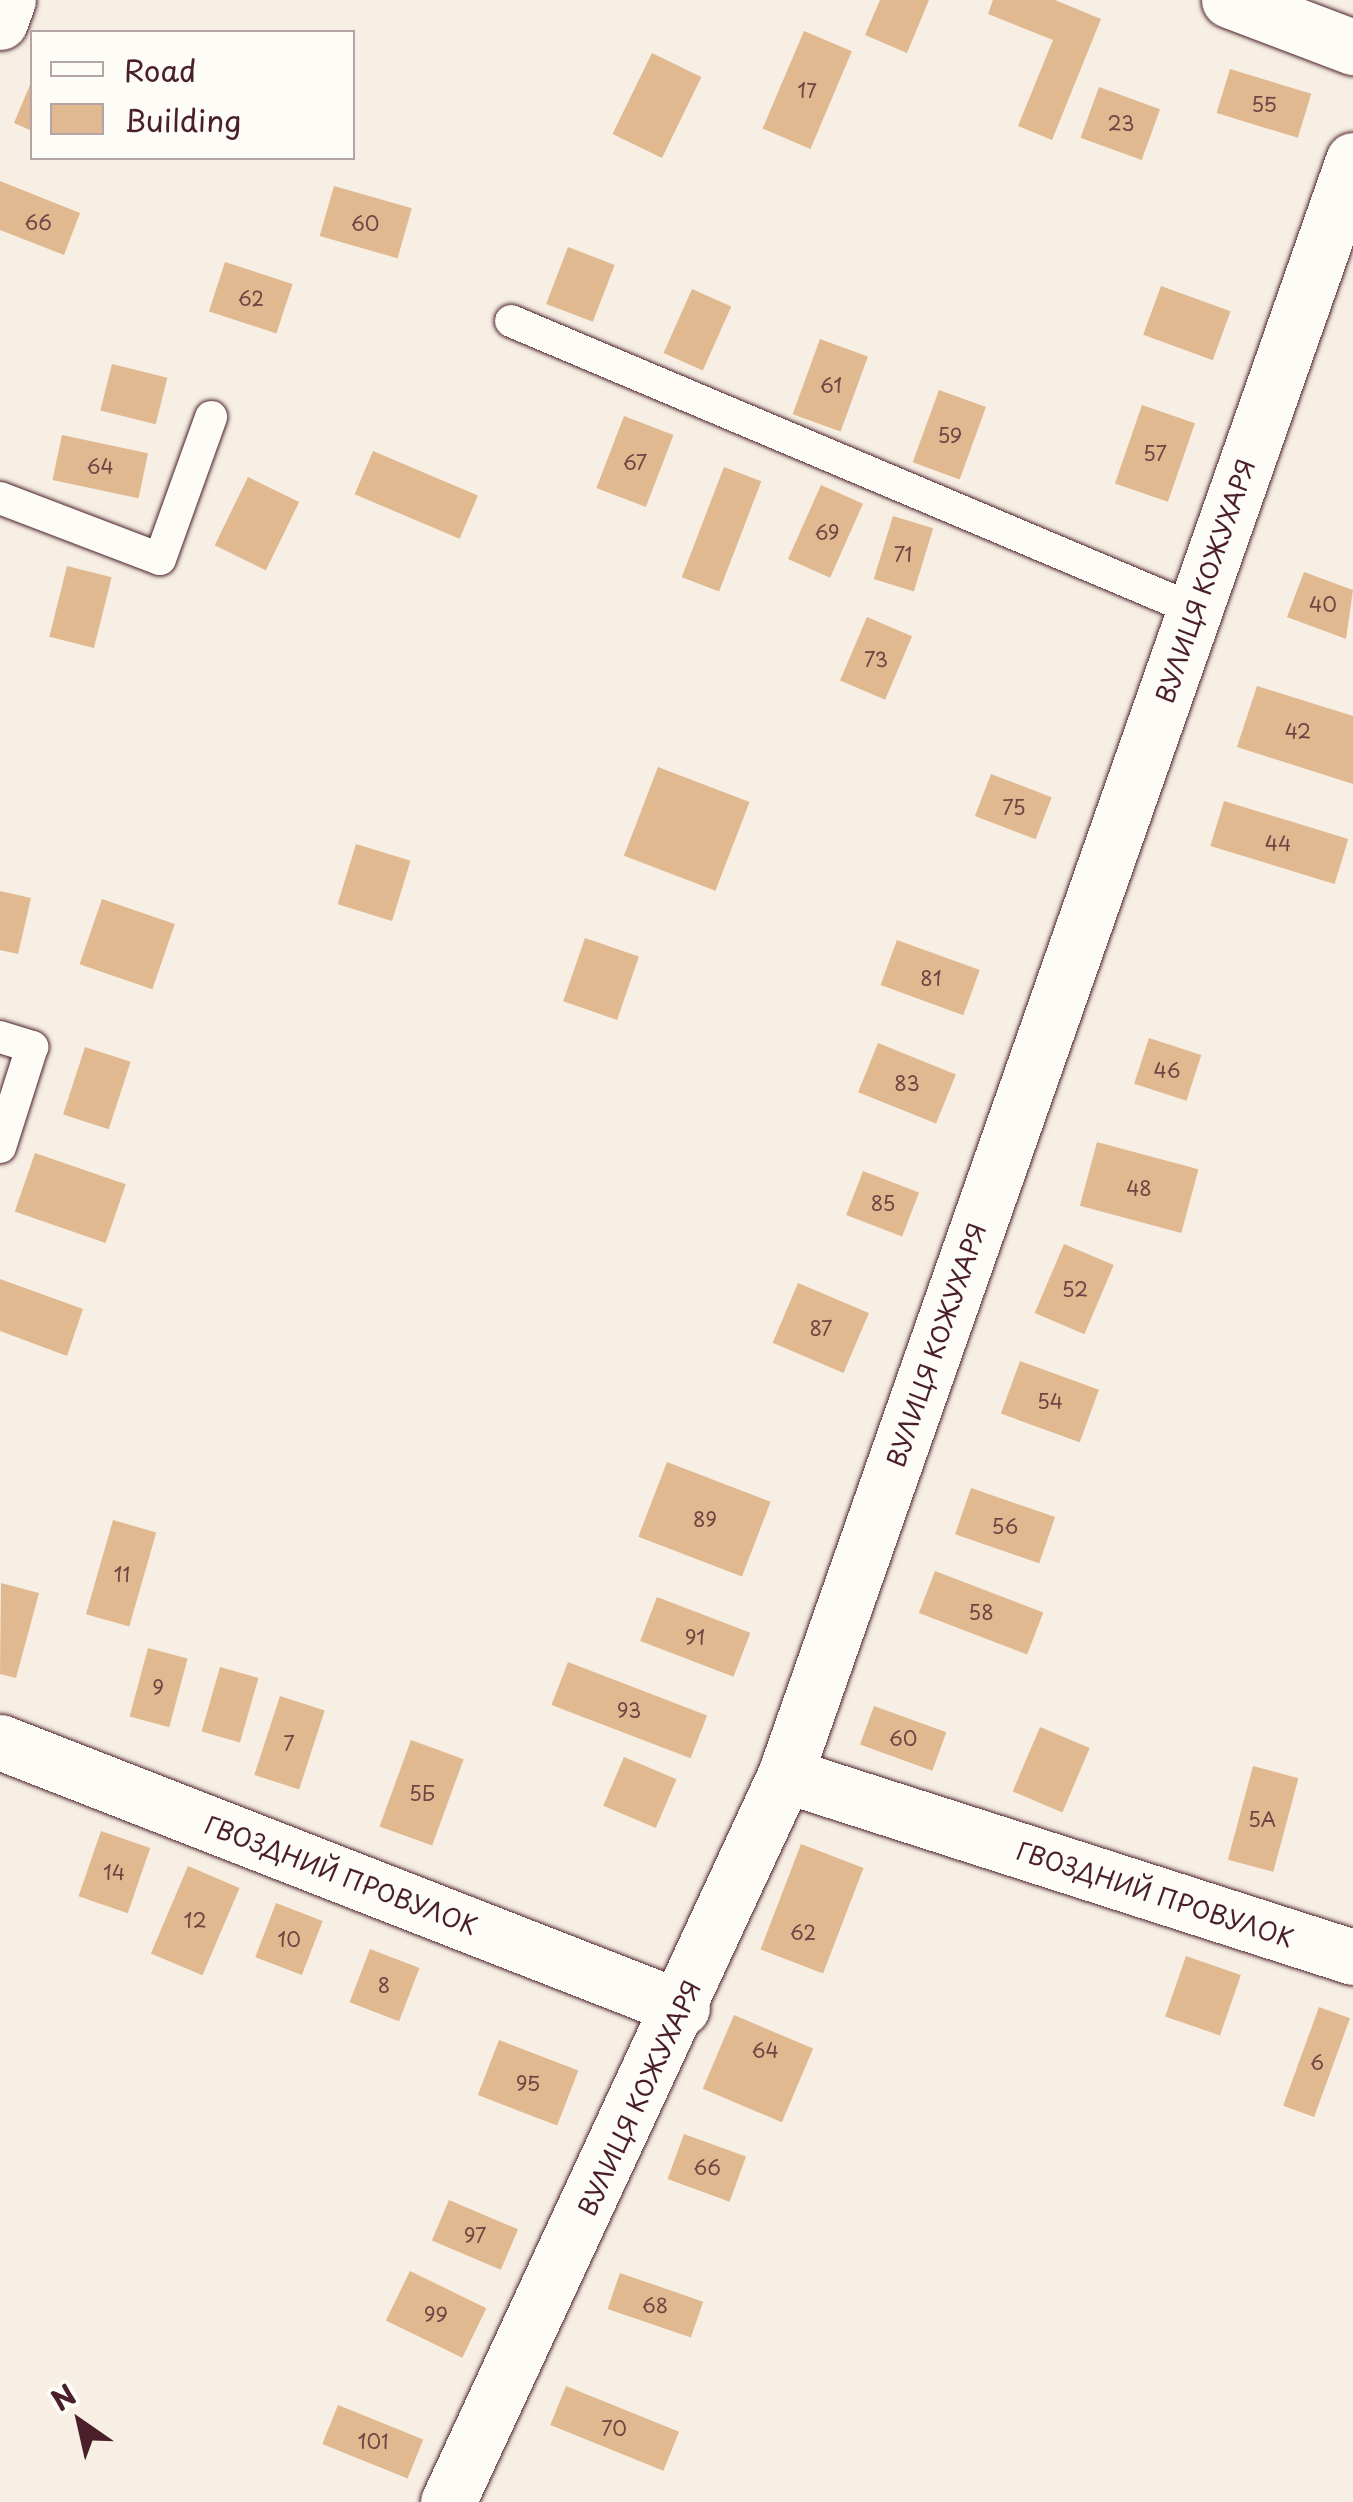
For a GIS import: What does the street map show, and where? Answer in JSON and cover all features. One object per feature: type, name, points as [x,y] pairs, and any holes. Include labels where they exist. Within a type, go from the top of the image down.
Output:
[{"type":"street","points":[[0,22],[8,0]]},
{"type":"street","points":[[1228,0],[1353,47]]},
{"type":"street","name":"ВУЛИЦЯ КОЖУХАРЯ","points":[[448,2502],[682,2008],[785,1775],[1353,160]]},
{"type":"street","name":"ГВОЗДНИЙ ПРОВУЛОК","points":[[0,1742],[682,2008]]},
{"type":"street","name":"ГВОЗДНИЙ ПРОВУЛОК","points":[[785,1775],[1353,1957]]},
{"type":"lane","points":[[511,321],[1195,610]]},
{"type":"lane","points":[[0,498],[160,558],[211,417]]},
{"type":"lane","points":[[0,1037],[32,1047],[0,1148]]},
{"type":"building","points":[[880,0],[929,0],[907,53],[865,35]]},
{"type":"building","points":[[993,0],[1055,0],[1101,19],[1052,140],[1018,126],[1053,40],[988,14]]},
{"type":"building","points":[[804,31],[852,51],[810,149],[763,129]]},
{"type":"building","points":[[652,53],[701,77],[662,158],[613,134]]},
{"type":"building","points":[[1230,69],[1311,94],[1298,138],[1217,113]]},
{"type":"building","points":[[30,85],[30,130],[14,123]]},
{"type":"building","points":[[1099,87],[1160,109],[1142,160],[1081,138]]},
{"type":"building","points":[[0,181],[80,213],[64,255],[0,230]]},
{"type":"building","points":[[334,186],[412,208],[398,258],[320,236]]},
{"type":"building","points":[[568,247],[615,265],[593,322],[546,304]]},
{"type":"building","points":[[225,262],[293,284],[276,333],[209,311]]},
{"type":"building","points":[[1161,286],[1231,311],[1213,360],[1143,335]]},
{"type":"building","points":[[692,289],[731,306],[703,370],[664,353]]},
{"type":"building","points":[[820,339],[868,356],[841,432],[793,414]]},
{"type":"building","points":[[112,364],[167,378],[156,424],[100,411]]},
{"type":"building","points":[[939,390],[986,407],[960,479],[913,462]]},
{"type":"building","points":[[1142,405],[1195,423],[1168,502],[1115,483]]},
{"type":"building","points":[[624,416],[673,435],[646,507],[596,488]]},
{"type":"building","points":[[62,435],[148,453],[139,498],[52,480]]},
{"type":"building","points":[[373,451],[478,496],[460,539],[355,494]]},
{"type":"building","points":[[724,467],[761,481],[719,591],[682,577]]},
{"type":"building","points":[[248,477],[299,502],[266,570],[215,545]]},
{"type":"building","points":[[821,485],[863,504],[830,578],[788,559]]},
{"type":"building","points":[[893,516],[933,528],[914,591],[874,579]]},
{"type":"building","points":[[67,566],[112,577],[94,648],[49,637]]},
{"type":"building","points":[[1304,572],[1353,590],[1346,639],[1287,617]]},
{"type":"building","points":[[867,617],[912,636],[885,700],[840,681]]},
{"type":"building","points":[[1257,686],[1353,716],[1353,784],[1237,747]]},
{"type":"building","points":[[658,767],[749,802],[715,891],[624,856]]},
{"type":"building","points":[[991,774],[1052,797],[1036,839],[975,816]]},
{"type":"building","points":[[1224,801],[1348,839],[1335,884],[1210,846]]},
{"type":"building","points":[[356,844],[411,861],[392,921],[338,904]]},
{"type":"building","points":[[0,891],[31,898],[18,954],[0,950]]},
{"type":"building","points":[[102,899],[175,924],[152,989],[80,964]]},
{"type":"building","points":[[585,938],[639,957],[617,1020],[563,1001]]},
{"type":"building","points":[[897,940],[980,970],[963,1015],[881,985]]},
{"type":"building","points":[[1149,1038],[1201,1055],[1186,1101],[1134,1084]]},
{"type":"building","points":[[878,1043],[956,1074],[936,1124],[858,1092]]},
{"type":"building","points":[[85,1047],[131,1062],[109,1129],[63,1115]]},
{"type":"building","points":[[1097,1142],[1198,1169],[1181,1233],[1080,1206]]},
{"type":"building","points":[[35,1153],[126,1184],[106,1243],[15,1212]]},
{"type":"building","points":[[863,1171],[919,1193],[902,1236],[846,1215]]},
{"type":"building","points":[[1064,1244],[1114,1265],[1084,1334],[1035,1313]]},
{"type":"building","points":[[0,1279],[83,1309],[67,1356],[0,1331]]},
{"type":"building","points":[[798,1283],[869,1313],[843,1373],[773,1343]]},
{"type":"building","points":[[1020,1361],[1099,1390],[1080,1442],[1001,1414]]},
{"type":"building","points":[[667,1462],[771,1502],[742,1576],[638,1537]]},
{"type":"building","points":[[971,1488],[1055,1517],[1039,1563],[955,1534]]},
{"type":"building","points":[[113,1520],[156,1532],[129,1627],[86,1614]]},
{"type":"building","points":[[935,1571],[1043,1613],[1027,1655],[919,1613]]},
{"type":"building","points":[[1,1583],[39,1593],[16,1678],[0,1674]]},
{"type":"building","points":[[657,1597],[750,1633],[734,1677],[640,1641]]},
{"type":"building","points":[[148,1648],[188,1659],[169,1727],[130,1717]]},
{"type":"building","points":[[568,1662],[707,1715],[691,1758],[552,1705]]},
{"type":"building","points":[[220,1667],[258,1678],[240,1742],[202,1731]]},
{"type":"building","points":[[280,1696],[325,1711],[299,1789],[254,1775]]},
{"type":"building","points":[[874,1706],[946,1732],[932,1771],[860,1745]]},
{"type":"building","points":[[1040,1727],[1090,1748],[1062,1813],[1013,1791]]},
{"type":"building","points":[[411,1740],[464,1759],[432,1846],[380,1826]]},
{"type":"building","points":[[624,1757],[676,1779],[656,1828],[603,1806]]},
{"type":"building","points":[[1253,1766],[1298,1778],[1273,1872],[1228,1860]]},
{"type":"building","points":[[101,1831],[150,1848],[128,1913],[79,1896]]},
{"type":"building","points":[[801,1844],[864,1868],[823,1974],[761,1949]]},
{"type":"building","points":[[188,1866],[240,1888],[202,1975],[151,1953]]},
{"type":"building","points":[[276,1903],[323,1921],[302,1975],[255,1957]]},
{"type":"building","points":[[370,1949],[419,1968],[399,2021],[350,2002]]},
{"type":"building","points":[[1186,1956],[1241,1975],[1220,2035],[1165,2017]]},
{"type":"building","points":[[1319,2007],[1350,2018],[1314,2117],[1283,2106]]},
{"type":"building","points":[[734,2015],[813,2049],[782,2122],[703,2089]]},
{"type":"building","points":[[499,2040],[578,2070],[557,2126],[478,2095]]},
{"type":"building","points":[[684,2134],[746,2157],[730,2202],[668,2179]]},
{"type":"building","points":[[449,2200],[518,2229],[501,2270],[432,2241]]},
{"type":"building","points":[[410,2271],[486,2308],[462,2358],[386,2320]]},
{"type":"building","points":[[620,2273],[703,2302],[691,2338],[608,2309]]},
{"type":"building","points":[[566,2386],[679,2432],[663,2471],[550,2425]]},
{"type":"building","points":[[338,2405],[423,2439],[408,2478],[322,2444]]}]
